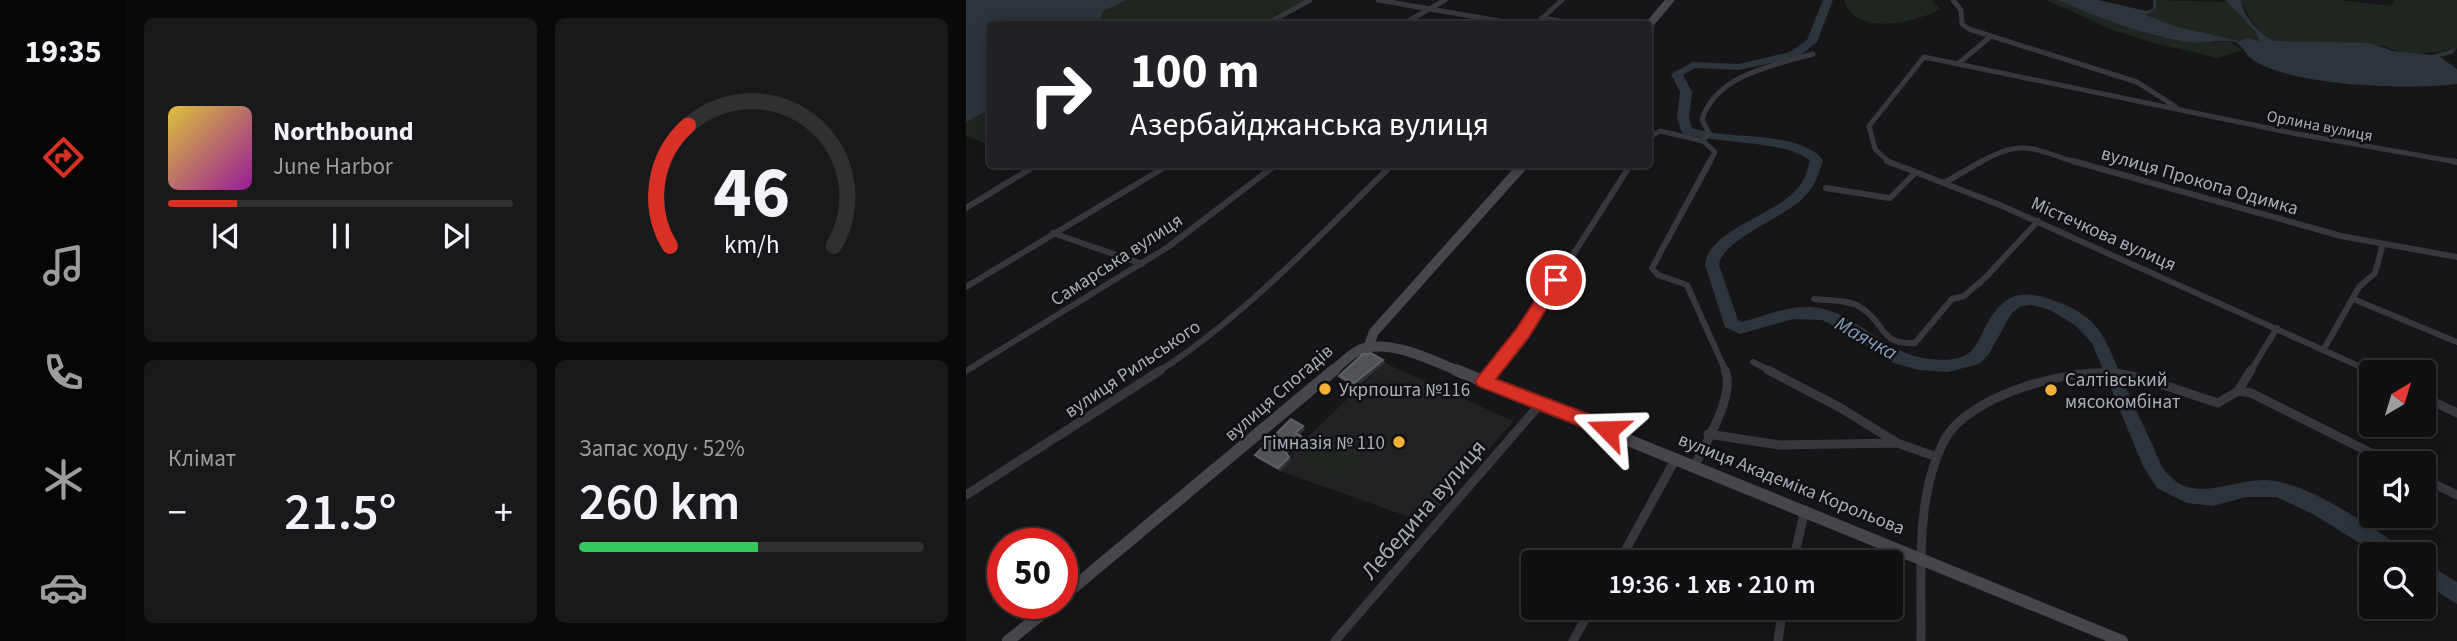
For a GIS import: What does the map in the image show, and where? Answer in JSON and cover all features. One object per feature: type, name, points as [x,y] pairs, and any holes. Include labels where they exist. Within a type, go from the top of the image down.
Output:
[{"type":"main road","points":[[1652,21],[1670,0]]},
{"type":"main road","name":"вулиця Спогадів","points":[[1078,584],[1252,441],[1351,355],[1368,347],[1374,332],[1520,168]]},
{"type":"main road","name":"вулиця Академіка Корольова","points":[[1368,347],[1401,349],[1541,402],[2122,641]]},
{"type":"main road","points":[[1008,641],[1035,619]]},
{"type":"street","points":[[1272,21],[1310,0]]},
{"type":"street","points":[[1378,0],[1499,21]]},
{"type":"street","points":[[1410,21],[1445,0]]},
{"type":"street","points":[[1539,21],[1562,0]]},
{"type":"street","name":"Орлина вулиця","points":[[1954,0],[1961,10],[1962,24],[1990,37],[2137,82],[2180,109]]},
{"type":"street","points":[[1461,21],[1468,16]]},
{"type":"street","points":[[1542,18],[1560,21]]},
{"type":"street","points":[[1959,63],[1990,37]]},
{"type":"street","points":[[1695,465],[1722,407],[1729,379],[1687,285],[1658,275],[1652,268],[1715,152],[1706,138],[1703,115],[1735,79],[1752,70],[1813,54]]},
{"type":"street","name":"Орлина вулиця","points":[[1924,57],[2457,162]]},
{"type":"street","name":"Містечкова вулиця","points":[[1924,57],[1869,125],[1871,144],[1880,157],[2038,221],[2359,365]]},
{"type":"street","points":[[1652,136],[1660,131],[1706,138]]},
{"type":"street","name":"вулиця Прокопа Одимка","points":[[1944,183],[2003,149],[2020,146],[2341,236],[2457,257]]},
{"type":"street","points":[[966,208],[1031,168]]},
{"type":"street","points":[[966,287],[1163,168]]},
{"type":"street","name":"Самарська вулиця","points":[[966,371],[1142,264],[1272,168]]},
{"type":"street","name":"вулиця Рильського","points":[[966,495],[1195,348],[1321,234],[1389,168]]},
{"type":"street","points":[[1484,381],[1523,333],[1628,168]]},
{"type":"street","points":[[1826,188],[1891,198],[1915,173]]},
{"type":"street","points":[[1814,299],[1858,307],[1889,340],[1905,345],[1915,343],[1952,299],[1964,296],[1985,278],[2038,221]]},
{"type":"street","points":[[1054,233],[1142,264]]},
{"type":"street","points":[[2324,349],[2359,287],[2375,273],[2383,244]]},
{"type":"street","points":[[2353,299],[2457,342]]},
{"type":"street","points":[[2277,328],[2238,391],[2251,393],[2367,451]]},
{"type":"street","points":[[1753,362],[1839,407],[1897,443],[1937,457]]},
{"type":"street","name":"вулиця Академіка Корольова","points":[[1925,559],[1924,510],[1937,457],[1955,425],[1974,408],[2045,381],[2106,374],[2121,374],[2159,383],[2209,403],[2218,403],[2238,391]]},
{"type":"street","name":"Лебедина вулиця","points":[[1335,641],[1541,402]]},
{"type":"street","points":[[2436,403],[2457,413]]},
{"type":"street","points":[[1708,435],[1779,445],[1897,443]]},
{"type":"street","points":[[1626,550],[1663,486],[1676,457]]},
{"type":"street","points":[[2436,485],[2457,495]]},
{"type":"street","points":[[1796,550],[1805,509]]},
{"type":"street","points":[[1921,641],[1925,559]]},
{"type":"street","points":[[1573,641],[1585,620]]},
{"type":"street","points":[[1778,641],[1781,620]]},
{"type":"shaded area","points":[[966,0],[1127,0],[1103,11],[1100,21],[987,21],[987,111],[966,122]]},
{"type":"shaded area","points":[[1127,0],[1307,0],[1265,21],[1100,21],[1103,11]]},
{"type":"shaded area","points":[[1844,0],[1932,0],[1940,9],[1902,22],[1872,23],[1850,12]]},
{"type":"shaded area","points":[[2046,0],[2058,0],[2156,36],[2194,43],[2230,41],[2243,50],[2218,58],[2150,42],[2115,31]]},
{"type":"shaded area","points":[[2058,0],[2098,0],[2146,11],[2153,9],[2153,0],[2156,0],[2156,9],[2146,15],[2174,26],[2239,41],[2245,38],[2260,41],[2255,31],[2225,0],[2241,0],[2253,24],[2275,41],[2369,43],[2393,51],[2432,55],[2457,48],[2452,54],[2440,57],[2457,69],[2457,84],[2412,87],[2358,85],[2304,78],[2256,62],[2236,42],[2193,43],[2154,35]]},
{"type":"shaded area","points":[[2156,0],[2230,2],[2260,41],[2243,38],[2239,41],[2174,26],[2146,15],[2156,9]]},
{"type":"shaded area","points":[[2241,0],[2338,0],[2391,6],[2394,0],[2457,0],[2457,48],[2411,53],[2385,46],[2275,41],[2255,24]]},
{"type":"shaded area","points":[[987,111],[987,144],[966,136],[966,122]]},
{"type":"shaded area","name":"Гімназія № 110","points":[[1385,363],[1513,421],[1426,523],[1280,471],[1291,460],[1287,457]]},
{"type":"shaded area","points":[[1321,438],[1361,458],[1341,479],[1300,458]]},
{"type":"building","points":[[1371,353],[1383,360],[1354,383],[1339,376],[1363,354]]},
{"type":"building","points":[[1291,419],[1303,426],[1295,433],[1301,436],[1285,451],[1289,457],[1278,468],[1255,455]]},
{"type":"waterway","name":"Маячка","points":[[1828,0],[1812,42],[1794,55],[1739,67],[1693,65],[1677,74],[1686,92],[1683,118],[1686,130],[1717,138],[1793,147],[1808,152],[1817,160],[1811,179],[1788,205],[1740,232],[1713,255],[1712,265],[1731,323],[1740,328],[1793,314],[1823,315],[1849,326],[1900,358],[1919,364],[1948,366],[1973,360],[1983,350],[2006,310],[2016,301],[2032,299],[2055,306],[2081,321],[2098,339],[2152,466],[2164,483],[2187,495],[2201,498],[2213,498],[2246,489],[2276,489],[2303,499],[2375,542]]},
{"type":"waterway","name":"Маячка","points":[[2436,579],[2457,594]]},
{"type":"place","name":"Укрпошта №116","points":[[1325,389]]},
{"type":"place","name":"Салтівський мясокомбінат","points":[[2051,390]]},
{"type":"place","name":"Гімназія № 110","points":[[1399,442]]},
{"type":"route","points":[[1556,280],[1523,333],[1484,381],[1608,430]]}]
